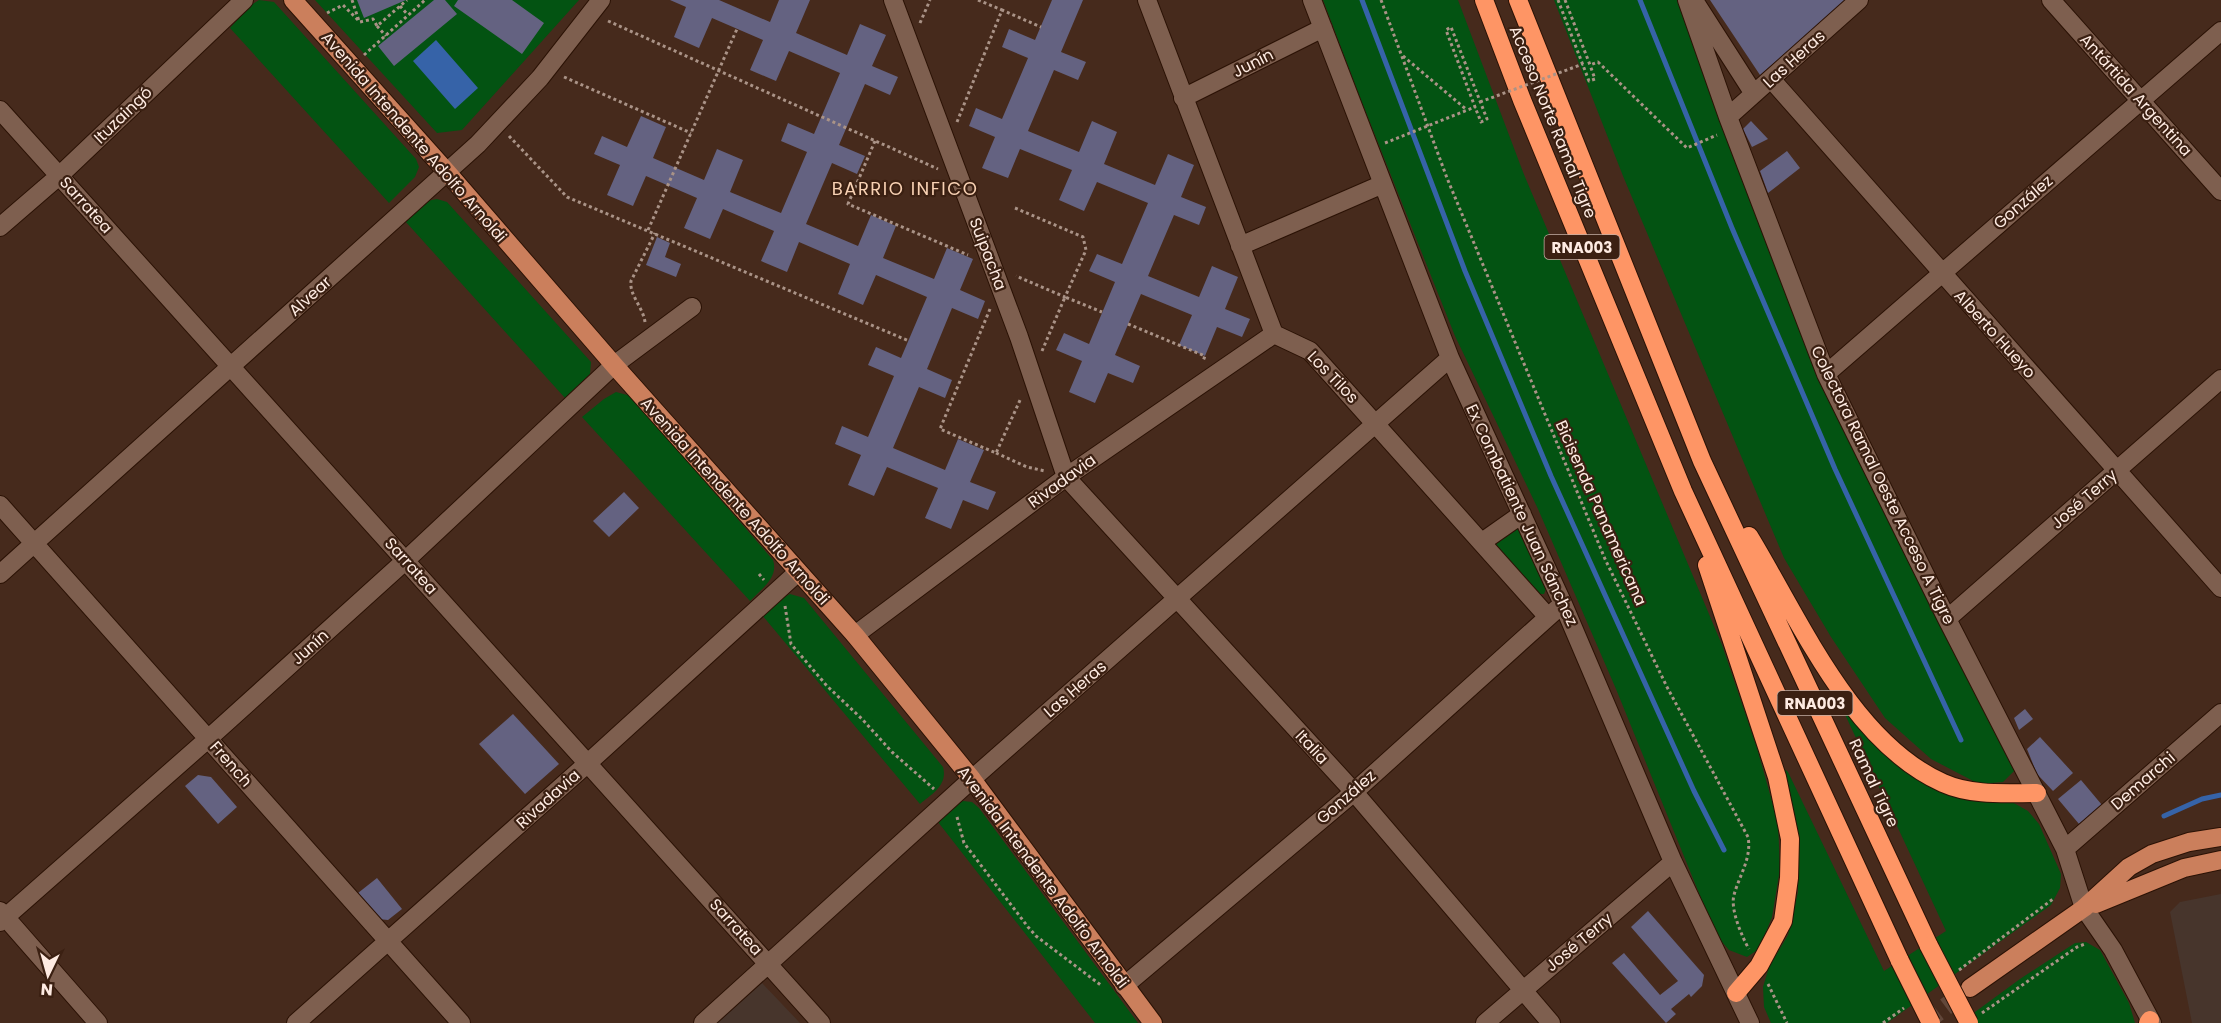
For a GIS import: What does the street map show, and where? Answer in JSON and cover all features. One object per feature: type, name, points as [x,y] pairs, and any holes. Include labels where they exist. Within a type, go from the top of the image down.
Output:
[{"type":"highway","name":"Acceso Norte Ramal Tigre","points":[[1484,0],[1522,100],[1683,491]]},
{"type":"highway","name":"Acceso Norte Ramal Tigre","points":[[1520,0],[1542,62],[1702,461]]},
{"type":"highway","points":[[1702,461],[1823,664],[1856,709],[1901,758],[1943,783],[1965,790],[1986,793],[2037,793]]},
{"type":"highway","name":"Ramal Tigre","points":[[1702,461],[1929,946],[1974,1020]]},
{"type":"highway","name":"RNA003","points":[[1683,491],[1900,961],[1931,1023]]},
{"type":"highway","points":[[1683,491],[1777,777],[1786,815],[1790,856],[1783,921],[1760,966],[1736,993]]},
{"type":"main road","name":"Avenida Intendente Adolfo Arnoldi","points":[[293,0],[447,172],[614,366],[855,635],[972,779],[1153,1023]]},
{"type":"main road","points":[[1970,988],[2084,908],[2128,867],[2152,854],[2189,843],[2221,837]]},
{"type":"main road","points":[[2084,908],[2184,868],[2221,860]]},
{"type":"street","name":"Ituzaingó","points":[[0,227],[59,176],[244,0]]},
{"type":"street","name":"Suipacha","points":[[893,0],[1000,285],[1066,477]]},
{"type":"street","points":[[1147,0],[1274,334]]},
{"type":"street","name":"Ex Combatiente Juan Sánchez","points":[[1312,0],[1450,358],[1563,604],[1673,862],[1750,1023]]},
{"type":"street","name":"Colectora Ramal Oeste Acceso A Tigre","points":[[1687,0],[1728,117],[1826,374],[1947,619],[2065,849],[2084,908],[2113,950],[2150,1022]]},
{"type":"street","points":[[1694,0],[1754,94]]},
{"type":"street","name":"Las Heras","points":[[1728,117],[1859,0]]},
{"type":"street","name":"Antártida Argentina","points":[[2051,0],[2221,191]]},
{"type":"street","name":"Alvear","points":[[0,574],[447,172],[547,69],[597,7]]},
{"type":"street","name":"Junín","points":[[1183,98],[1323,28]]},
{"type":"street","name":"González","points":[[1826,374],[2221,31]]},
{"type":"street","name":"Alberto Hueyo","points":[[1771,79],[2221,588]]},
{"type":"street","name":"Sarratea","points":[[0,110],[821,1023]]},
{"type":"street","points":[[1240,246],[1383,184]]},
{"type":"street","name":"Junín","points":[[2,917],[209,738],[614,366],[692,307]]},
{"type":"street","name":"Los Tilos","points":[[1274,334],[1310,351],[1377,423],[1548,617]]},
{"type":"street","name":"Rivadavia","points":[[855,635],[1066,477],[1274,334]]},
{"type":"street","name":"Las Heras","points":[[703,1023],[972,779],[1450,358]]},
{"type":"street","name":"José Terry","points":[[1947,619],[2221,379]]},
{"type":"street","name":"Italia","points":[[1066,477],[1354,792],[1551,1023]]},
{"type":"street","name":"French","points":[[0,505],[462,1023]]},
{"type":"street","points":[[1482,542],[1522,514]]},
{"type":"street","name":"Rivadavia","points":[[296,1023],[798,572]]},
{"type":"street","name":"González","points":[[1124,986],[1354,792],[1563,604]]},
{"type":"street","name":"Demarchi","points":[[2065,849],[2221,712]]},
{"type":"street","name":"José Terry","points":[[1485,1023],[1673,862]]},
{"type":"street","points":[[2,917],[98,1023]]},
{"type":"path","points":[[352,0],[360,22]]},
{"type":"path","points":[[377,26],[407,0]]},
{"type":"path","points":[[352,66],[425,0]]},
{"type":"path","points":[[978,0],[1041,27]]},
{"type":"path","name":"Bicisenda Panamericana","points":[[1381,0],[1447,178],[1605,558],[1667,687],[1748,837],[1750,849],[1733,898],[1741,934],[1760,966],[1787,1023]]},
{"type":"path","points":[[1558,0],[1589,81],[1595,79],[1565,0]]},
{"type":"path","points":[[311,20],[343,5],[360,22]]},
{"type":"path","points":[[400,6],[408,15]]},
{"type":"path","points":[[597,7],[718,72],[959,179]]},
{"type":"path","points":[[947,146],[1002,10]]},
{"type":"path","points":[[360,22],[373,19],[386,36]]},
{"type":"path","points":[[1451,27],[1480,102],[1487,119],[1481,122],[1446,30],[1451,27]]},
{"type":"path","points":[[648,230],[737,29]]},
{"type":"path","points":[[1401,55],[1467,110]]},
{"type":"path","points":[[1590,65],[1598,62],[1687,148],[1705,141]]},
{"type":"path","points":[[1480,102],[1582,64]]},
{"type":"path","points":[[547,69],[691,133]]},
{"type":"path","points":[[1403,136],[1475,107]]},
{"type":"path","points":[[497,123],[567,197],[909,341]]},
{"type":"path","points":[[632,353],[644,329],[645,321],[639,303],[630,288],[631,281],[655,233]]},
{"type":"path","points":[[1000,285],[940,429],[1027,467],[1066,477]]},
{"type":"path","points":[[996,453],[1065,297],[1102,312]]},
{"type":"path","points":[[1128,324],[1205,356],[1201,365]]},
{"type":"path","points":[[1957,971],[2054,899]]},
{"type":"path","points":[[1974,1020],[2077,947],[2085,944]]},
{"type":"path","points":[[1883,1023],[1910,1004]]},
{"type":"shaded area","points":[[2221,894],[2221,1023],[2192,1023],[2170,912],[2180,902]]},
{"type":"shaded area","points":[[762,983],[800,1023],[717,1023]]},
{"type":"green space","points":[[259,0],[274,2],[416,159],[419,167],[415,177],[389,203],[230,28],[251,5]]},
{"type":"green space","points":[[315,0],[579,0],[462,130],[437,133]]},
{"type":"green space","points":[[1323,0],[1458,0],[1523,172],[1722,645],[1757,748],[1778,823],[1780,869],[1772,917],[1759,949],[1747,957],[1729,950],[1716,935],[1616,689],[1538,509],[1455,336]]},
{"type":"green space","points":[[1554,0],[1678,0],[1753,203],[2015,770],[2003,782],[1979,784],[1931,759],[1885,718],[1831,637],[1784,558],[1623,176]]},
{"type":"green space","points":[[437,199],[447,202],[591,362],[590,374],[565,398],[405,221],[427,201]]},
{"type":"green space","points":[[616,392],[631,396],[773,560],[771,578],[750,601],[582,417]]},
{"type":"green space","points":[[1516,525],[1546,589],[1544,594],[1539,594],[1492,540]]},
{"type":"green space","points":[[790,594],[804,598],[943,767],[941,784],[920,804],[762,615]]},
{"type":"green space","points":[[1828,678],[1890,752],[2012,802],[2028,811],[2039,824],[2061,874],[2060,888],[2051,905],[1887,1023],[1771,1023],[1764,1007],[1763,987],[1769,967],[1788,935],[1798,892],[1795,826],[1781,766],[1788,772],[1884,971],[1946,931]]},
{"type":"green space","points":[[963,801],[972,802],[979,808],[1138,1023],[1095,1023],[938,822],[954,806]]},
{"type":"green space","points":[[2086,942],[2100,950],[2129,1003],[2135,1023],[1960,1023],[2020,979],[2075,943]]},
{"type":"water","points":[[436,40],[478,88],[455,109],[413,61]]},
{"type":"building","points":[[357,0],[406,0],[364,18]]},
{"type":"building","points":[[434,0],[445,0],[457,14],[394,66],[378,46]]},
{"type":"building","points":[[458,0],[512,0],[544,23],[522,54],[454,6]]},
{"type":"building","points":[[670,0],[719,0],[770,22],[779,0],[810,0],[796,33],[847,55],[860,24],[886,35],[872,66],[898,77],[890,95],[865,84],[839,145],[865,156],[857,174],[832,163],[806,224],[858,246],[871,215],[896,226],[883,258],[934,279],[947,248],[973,259],[960,290],[985,301],[978,319],[952,308],[927,369],[952,380],[945,398],[919,387],[893,448],[945,470],[958,439],[984,450],[970,482],[996,492],[988,510],[963,500],[951,529],[925,518],[938,488],[887,467],[874,496],[848,485],[861,455],[835,444],[842,426],[868,437],[894,376],[868,365],[876,347],[901,358],[927,297],[876,275],[863,305],[838,294],[850,264],[799,242],[787,272],[761,261],[774,231],[723,209],[710,239],[684,228],[697,198],[646,176],[633,206],[607,195],[620,165],[594,154],[602,136],[627,147],[641,116],[666,127],[653,158],[704,180],[717,149],[743,160],[730,192],[781,213],[807,152],[781,141],[788,123],[814,134],[840,73],[789,51],[776,81],[750,70],[763,40],[712,18],[699,48],[674,37],[686,7]]},
{"type":"building","points":[[1052,0],[1083,0],[1061,52],[1086,62],[1078,80],[1054,70],[1028,131],[1079,152],[1092,121],[1117,132],[1104,164],[1155,185],[1168,154],[1194,165],[1181,197],[1206,207],[1199,225],[1174,215],[1148,276],[1199,297],[1212,266],[1238,277],[1225,309],[1250,319],[1242,337],[1217,327],[1205,356],[1179,345],[1192,315],[1141,294],[1115,355],[1140,366],[1133,383],[1108,373],[1095,403],[1069,392],[1082,361],[1056,350],[1064,333],[1089,344],[1115,282],[1089,271],[1097,254],[1122,264],[1148,203],[1097,182],[1084,211],[1059,200],[1072,170],[1020,149],[1008,178],[982,168],[995,137],[969,126],[976,108],[1002,119],[1028,58],[1002,47],[1009,29],[1035,40]]},
{"type":"building","points":[[1710,0],[1847,0],[1760,75]]},
{"type":"building","points":[[1751,121],[1768,139],[1752,147],[1743,129]]},
{"type":"building","points":[[1787,151],[1800,168],[1768,193],[1760,171]]},
{"type":"building","points":[[657,237],[670,243],[665,257],[681,264],[676,277],[646,265]]},
{"type":"building","points":[[624,492],[639,508],[609,537],[593,521]]},
{"type":"building","points":[[2025,709],[2033,719],[2019,730],[2014,718]]},
{"type":"building","points":[[513,714],[559,764],[525,794],[479,744]]},
{"type":"building","points":[[2040,737],[2073,773],[2053,791],[2037,774],[2027,749]]},
{"type":"building","points":[[198,775],[211,777],[237,807],[218,824],[185,786]]},
{"type":"building","points":[[2081,780],[2102,805],[2079,824],[2058,799]]},
{"type":"building","points":[[377,878],[402,909],[388,920],[378,919],[358,893]]},
{"type":"building","points":[[1648,911],[1704,975],[1702,986],[1691,997],[1689,994],[1671,1009],[1676,1014],[1666,1023],[1612,963],[1624,953],[1660,995],[1678,981],[1631,927]]},
{"type":"waterway","points":[[1362,0],[1465,271],[1551,476],[1694,791],[1724,850]]},
{"type":"waterway","points":[[1640,0],[1732,228],[1835,469],[1961,740]]},
{"type":"waterway","points":[[2164,816],[2202,799],[2221,795]]},
{"type":"tunnel","points":[[1924,1023],[1969,989]]},
{"type":"district","name":"BARRIO INFICO","points":[[905,188]]}]
